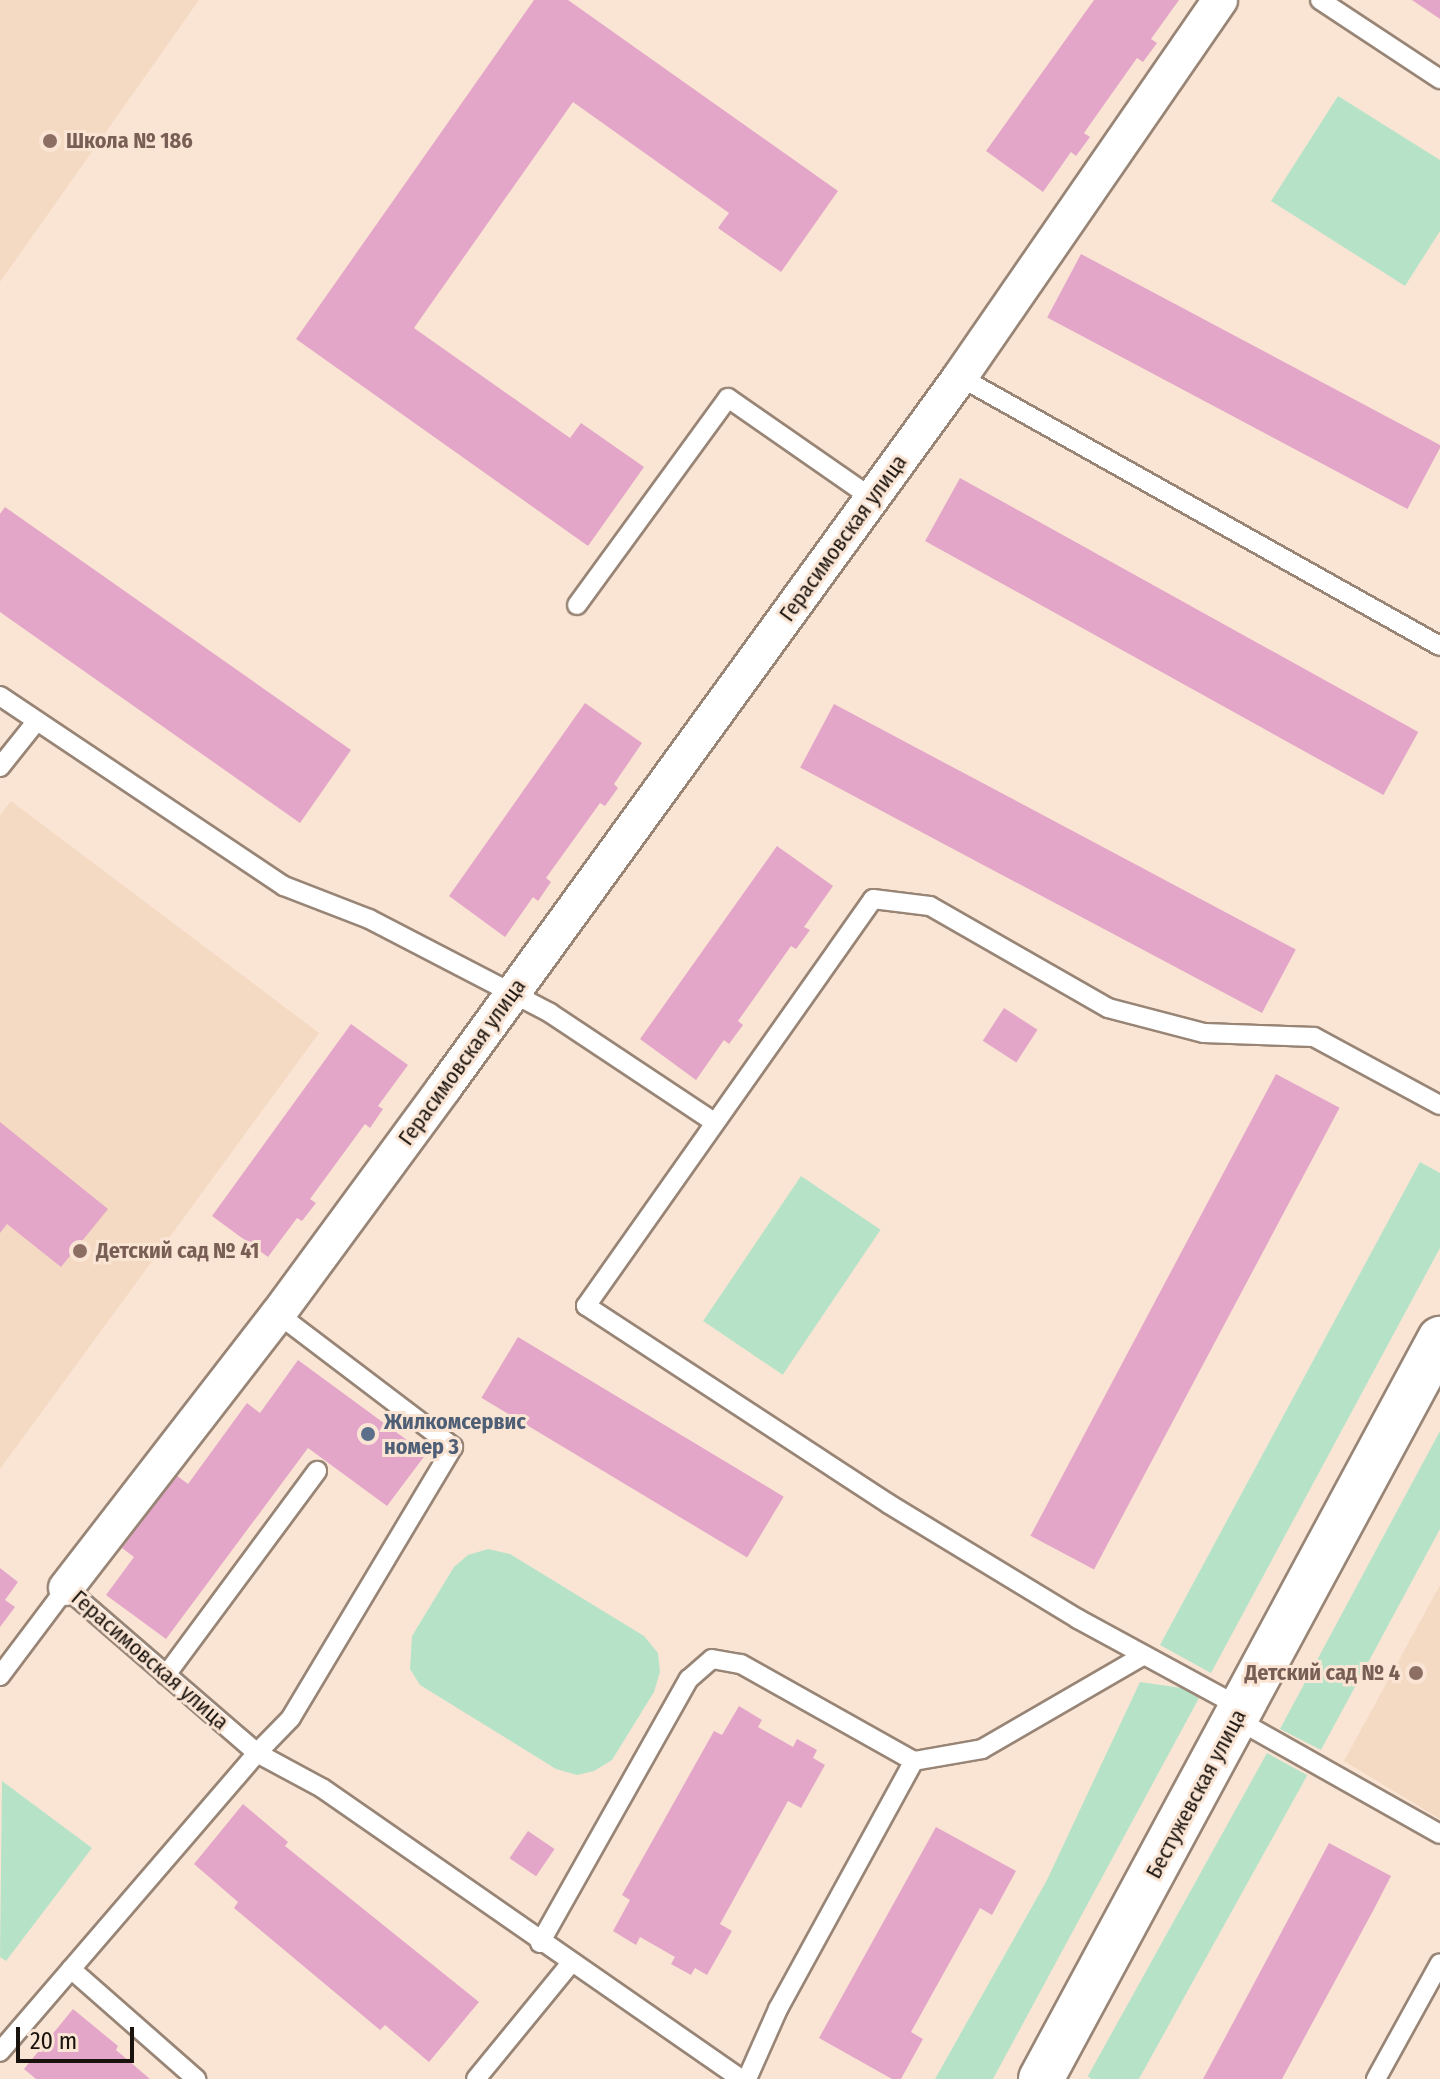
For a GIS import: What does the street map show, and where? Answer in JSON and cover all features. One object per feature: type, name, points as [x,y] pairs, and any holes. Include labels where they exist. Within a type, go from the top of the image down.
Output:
[{"type":"street","name":"Герасимовская улица","points":[[66,1588],[278,1314],[512,994],[960,377],[1220,0]]},
{"type":"street","name":"Бестужевская улица","points":[[1041,2079],[1440,1339]]},
{"type":"lane","points":[[1320,0],[1440,79]]},
{"type":"lane","points":[[960,377],[1440,646]]},
{"type":"lane","points":[[577,605],[728,398],[872,498]]},
{"type":"lane","points":[[0,696],[284,886],[369,919],[550,1013],[714,1122]]},
{"type":"lane","points":[[0,767],[36,722]]},
{"type":"lane","points":[[1440,1105],[1314,1037],[1204,1033],[1108,1008],[930,906],[873,899],[586,1306],[889,1504],[1440,1834]]},
{"type":"lane","points":[[0,2052],[257,1753],[291,1718],[453,1447],[278,1314]]},
{"type":"lane","points":[[166,1675],[317,1471]]},
{"type":"lane","points":[[0,1676],[66,1588]]},
{"type":"lane","name":"Герасимовская улица","points":[[66,1588],[257,1753],[322,1788],[570,1964],[744,2079]]},
{"type":"lane","points":[[540,1943],[689,1679],[712,1659],[741,1664],[914,1761],[982,1749],[1144,1655]]},
{"type":"lane","points":[[744,2079],[778,2009],[914,1761]]},
{"type":"lane","points":[[1376,2079],[1440,1963]]},
{"type":"lane","points":[[476,2079],[570,1964]]},
{"type":"lane","points":[[71,1969],[196,2079]]},
{"type":"shaded area","name":"Школа № 186","points":[[0,0],[199,0],[0,282]]},
{"type":"shaded area","name":"Детский сад № 41","points":[[11,801],[319,1033],[0,1469],[0,815]]},
{"type":"shaded area","name":"Детский сад № 4","points":[[1440,1585],[1440,1819],[1344,1761]]},
{"type":"green space","points":[[1338,96],[1440,160],[1440,231],[1405,286],[1271,201]]},
{"type":"green space","points":[[1420,1162],[1440,1173],[1440,1248],[1211,1673],[1160,1645]]},
{"type":"green space","points":[[801,1176],[881,1230],[783,1375],[703,1321]]},
{"type":"green space","points":[[1440,1431],[1440,1529],[1321,1750],[1280,1729]]},
{"type":"green space","points":[[488,1549],[510,1554],[644,1636],[658,1653],[660,1672],[654,1692],[612,1760],[594,1771],[577,1775],[556,1769],[420,1685],[410,1669],[412,1636],[454,1567],[468,1555]]},
{"type":"green space","points":[[1140,1682],[1182,1688],[1199,1698],[993,2079],[935,2079],[1047,1880]]},
{"type":"green space","points":[[1267,1753],[1307,1775],[1139,2079],[1088,2077]]},
{"type":"green space","points":[[2,1781],[92,1848],[6,1961],[0,1957]]},
{"type":"building","points":[[534,0],[568,0],[838,191],[781,272],[718,228],[729,213],[573,102],[414,328],[570,438],[581,423],[644,467],[588,546],[296,339]]},
{"type":"building","points":[[1094,0],[1179,0],[1151,39],[1157,43],[1143,62],[1137,58],[1084,133],[1090,137],[1076,156],[1071,152],[1043,192],[986,151]]},
{"type":"building","points":[[1412,0],[1440,0],[1440,19]]},
{"type":"building","points":[[1081,254],[1440,445],[1407,509],[1047,318]]},
{"type":"building","points":[[960,478],[1418,732],[1383,795],[925,541]]},
{"type":"building","points":[[5,507],[351,750],[300,823],[0,612],[0,514]]},
{"type":"building","points":[[585,703],[642,743],[614,784],[618,788],[605,806],[600,803],[546,878],[551,882],[538,901],[533,897],[505,937],[449,896]]},
{"type":"building","points":[[834,704],[1296,950],[1262,1013],[800,768]]},
{"type":"building","points":[[777,846],[833,886],[804,927],[810,930],[796,949],[791,946],[738,1021],[743,1025],[729,1044],[724,1040],[696,1080],[640,1039]]},
{"type":"building","points":[[1004,1008],[1038,1030],[1016,1062],[983,1041]]},
{"type":"building","points":[[351,1024],[408,1065],[378,1106],[383,1109],[370,1128],[365,1124],[310,1199],[316,1203],[302,1221],[297,1218],[268,1257],[212,1216]]},
{"type":"building","points":[[1276,1074],[1340,1108],[1094,1570],[1030,1536]]},
{"type":"building","points":[[0,1122],[108,1209],[61,1267],[7,1224],[0,1233]]},
{"type":"building","points":[[518,1337],[784,1497],[747,1558],[481,1398]]},
{"type":"building","points":[[298,1360],[426,1454],[387,1506],[308,1448],[166,1639],[106,1595],[134,1557],[122,1548],[176,1475],[188,1484],[247,1403],[260,1413]]},
{"type":"building","points":[[0,1568],[18,1582],[5,1600],[15,1607],[0,1627]]},
{"type":"building","points":[[739,1706],[762,1720],[758,1727],[793,1747],[797,1739],[817,1750],[813,1758],[825,1765],[801,1808],[788,1801],[720,1924],[732,1931],[707,1975],[695,1968],[691,1975],[671,1964],[675,1957],[640,1937],[636,1945],[613,1931],[630,1900],[622,1895],[714,1731],[722,1735]]},
{"type":"building","points":[[243,1804],[288,1842],[285,1846],[479,2002],[429,2062],[385,2025],[380,2030],[234,1908],[238,1902],[194,1864]]},
{"type":"building","points":[[936,1827],[1016,1871],[992,1915],[980,1908],[911,2032],[923,2039],[901,2079],[892,2079],[819,2038]]},
{"type":"building","points":[[528,1831],[555,1849],[536,1876],[510,1858]]},
{"type":"building","points":[[1329,1843],[1391,1876],[1374,1909],[1282,2079],[1203,2079]]},
{"type":"building","points":[[73,2009],[118,2046],[116,2050],[150,2079],[36,2079],[24,2069]]},
{"type":"place","name":"Школа № 186","points":[[50,141]]},
{"type":"place","name":"Детский сад № 41","points":[[80,1251]]},
{"type":"place","name":"Жилкомсервис номер 3","points":[[368,1434]]},
{"type":"place","name":"Детский сад № 4","points":[[1416,1673]]}]
